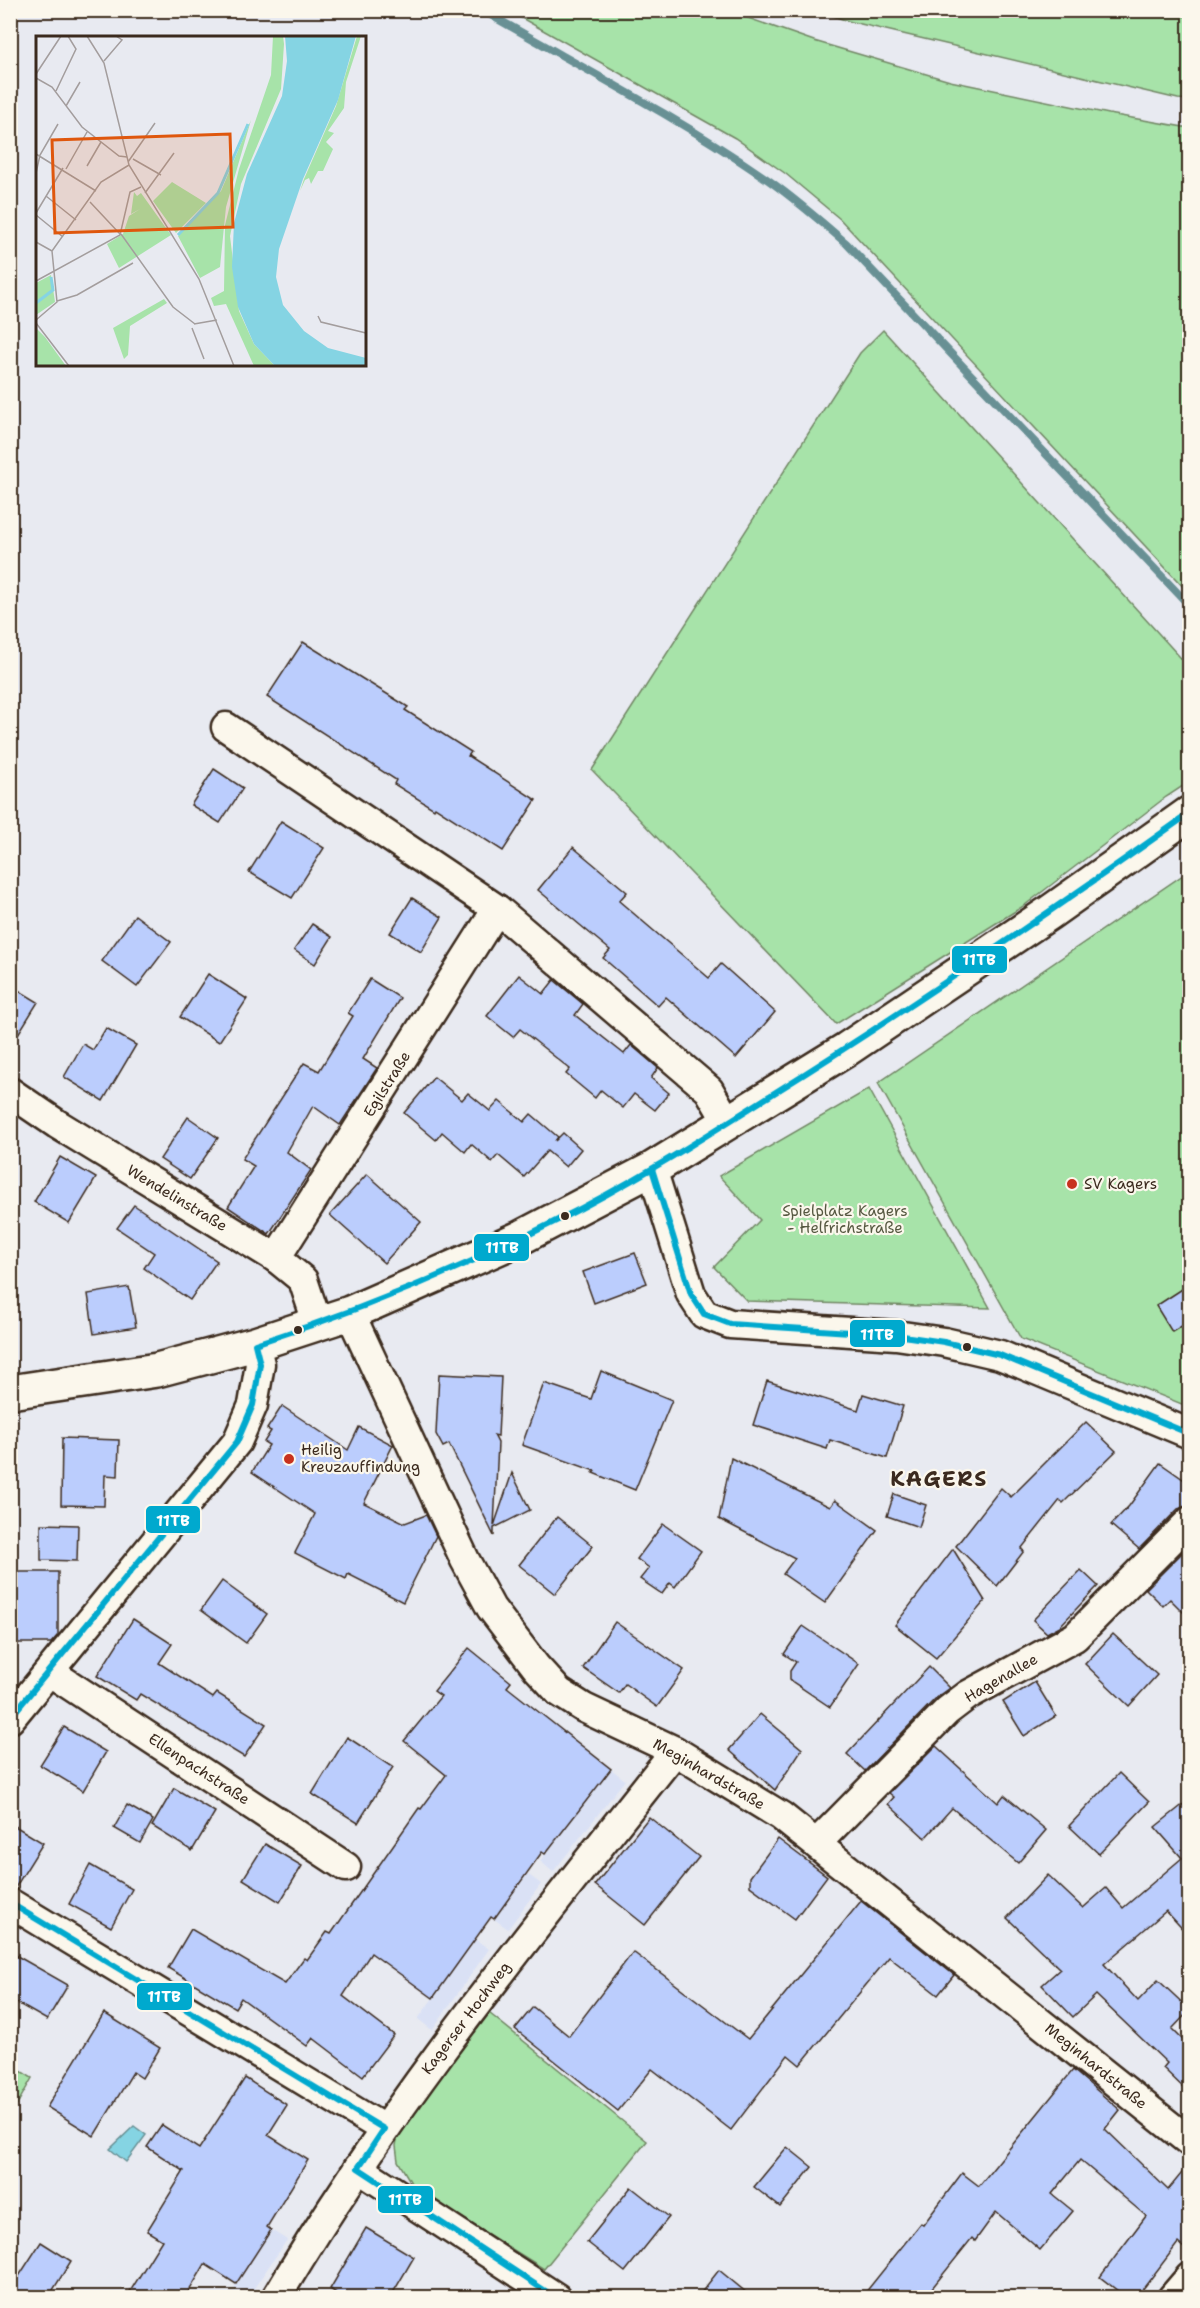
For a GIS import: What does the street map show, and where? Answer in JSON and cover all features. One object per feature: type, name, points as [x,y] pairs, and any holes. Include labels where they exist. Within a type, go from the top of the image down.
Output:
[{"type":"street","points":[[226,727],[497,909],[709,1090],[728,1123]]},
{"type":"street","points":[[10,1392],[157,1370],[255,1344],[350,1313],[518,1239],[652,1170],[728,1123],[895,1017],[1049,913],[1190,813]]},
{"type":"street","name":"Egilstraße","points":[[276,1258],[497,909]]},
{"type":"street","name":"Wendelinstraße","points":[[10,1092],[57,1124],[276,1258],[303,1280],[318,1325]]},
{"type":"street","points":[[652,1170],[691,1294],[704,1314],[730,1324],[896,1335],[955,1344],[1000,1355],[1190,1434]]},
{"type":"street","name":"Meginhardstraße","points":[[350,1313],[465,1560],[491,1608],[536,1667],[559,1692],[584,1708],[675,1751],[781,1816],[1190,2142]]},
{"type":"street","points":[[10,1719],[237,1442],[253,1405],[260,1364],[255,1344]]},
{"type":"street","name":"Hagenallee","points":[[817,1843],[947,1711],[968,1695],[1075,1637],[1190,1521]]},
{"type":"street","name":"Ellenpachstraße","points":[[50,1672],[346,1867]]},
{"type":"street","name":"Kagerser Hochweg","points":[[276,2298],[384,2129],[512,1957],[675,1751]]},
{"type":"street","points":[[10,1903],[384,2129]]},
{"type":"street","points":[[358,2169],[557,2298]]},
{"type":"street","points":[[1172,2298],[1190,2277]]},
{"type":"shaded area","points":[[611,1769],[625,1780],[553,1872],[540,1861]]},
{"type":"shaded area","points":[[526,1873],[541,1884],[508,1929],[494,1919]]},
{"type":"shaded area","points":[[475,1939],[489,1949],[432,2030],[418,2019]]},
{"type":"shaded area","points":[[271,2230],[287,2240],[248,2297],[234,2288]]},
{"type":"green space","points":[[1143,10],[1189,17],[1189,100],[848,21],[818,11]]},
{"type":"green space","points":[[509,11],[728,11],[814,41],[950,81],[1189,128],[1189,593],[840,219],[786,174],[735,138]]},
{"type":"green space","points":[[883,330],[1189,667],[1189,782],[1166,797],[1025,905],[836,1024],[592,770],[860,353]]},
{"type":"green space","name":"SV Kagers","points":[[1189,871],[1189,1407],[1021,1339],[878,1083]]},
{"type":"green space","name":"Spielplatz Kagers - Helfrichstraße","points":[[869,1089],[990,1308],[747,1301],[714,1267],[760,1220],[719,1176]]},
{"type":"green space","points":[[489,2013],[647,2141],[544,2269],[414,2188],[398,2161],[396,2146],[398,2134],[403,2125]]},
{"type":"green space","points":[[11,2065],[32,2078],[11,2115]]},
{"type":"water","points":[[134,2126],[146,2135],[126,2162],[110,2149]]},
{"type":"building","points":[[303,642],[408,707],[405,710],[471,752],[468,756],[536,800],[503,851],[435,807],[434,809],[394,784],[396,780],[267,697]]},
{"type":"building","points":[[214,769],[243,788],[220,823],[191,805]]},
{"type":"building","points":[[281,821],[324,848],[292,898],[249,872]]},
{"type":"building","points":[[573,847],[627,892],[619,901],[709,978],[721,964],[775,1012],[736,1058],[666,997],[658,1006],[603,958],[610,950],[538,890]]},
{"type":"building","points":[[412,898],[442,917],[421,952],[390,933]]},
{"type":"building","points":[[135,915],[171,942],[137,987],[102,961]]},
{"type":"building","points":[[312,924],[332,937],[315,964],[294,950]]},
{"type":"building","points":[[208,974],[247,999],[219,1042],[180,1017]]},
{"type":"building","points":[[519,975],[543,994],[554,980],[583,1004],[575,1015],[624,1054],[631,1045],[658,1068],[651,1078],[669,1093],[655,1110],[634,1094],[623,1108],[601,1090],[595,1098],[566,1074],[570,1069],[520,1029],[513,1037],[487,1016]]},
{"type":"building","points":[[370,979],[400,998],[363,1059],[377,1068],[340,1125],[313,1106],[287,1152],[311,1170],[269,1234],[228,1207],[254,1166],[242,1159],[304,1063],[319,1071],[353,1016],[348,1013]]},
{"type":"building","points":[[10,985],[38,1002],[10,1047]]},
{"type":"building","points":[[106,1028],[136,1045],[103,1101],[64,1077],[83,1044],[93,1050]]},
{"type":"building","points":[[434,1077],[462,1100],[468,1093],[490,1111],[499,1101],[524,1122],[531,1114],[558,1137],[555,1141],[563,1133],[581,1149],[566,1167],[547,1151],[524,1177],[498,1155],[492,1162],[471,1144],[465,1152],[442,1132],[436,1140],[404,1113]]},
{"type":"building","points":[[188,1117],[218,1138],[190,1179],[160,1159]]},
{"type":"building","points":[[60,1157],[96,1178],[69,1223],[34,1202]]},
{"type":"building","points":[[367,1174],[421,1222],[384,1263],[330,1215]]},
{"type":"building","points":[[134,1205],[217,1261],[190,1300],[144,1268],[154,1253],[117,1228]]},
{"type":"building","points":[[635,1253],[647,1283],[594,1303],[583,1272]]},
{"type":"building","points":[[1190,1284],[1190,1321],[1172,1332],[1156,1306]]},
{"type":"building","points":[[129,1287],[136,1327],[94,1334],[88,1294]]},
{"type":"building","points":[[601,1371],[672,1400],[635,1490],[593,1473],[595,1471],[522,1445],[544,1383],[591,1399]]},
{"type":"building","points":[[439,1374],[501,1377],[498,1436],[494,1435],[498,1443],[494,1526],[512,1473],[530,1510],[494,1528],[494,1536],[449,1444],[443,1447],[436,1434]]},
{"type":"building","points":[[767,1381],[858,1410],[863,1394],[903,1406],[887,1458],[830,1440],[827,1449],[753,1425]]},
{"type":"building","points":[[282,1406],[348,1450],[359,1427],[393,1445],[364,1503],[405,1523],[426,1515],[436,1536],[403,1602],[348,1574],[346,1579],[295,1553],[315,1514],[252,1472],[269,1445],[264,1442],[271,1431],[267,1429]]},
{"type":"building","points":[[1086,1422],[1116,1451],[1063,1503],[1060,1500],[1021,1549],[1024,1551],[997,1586],[956,1546],[1001,1488],[1011,1497]]},
{"type":"building","points":[[62,1438],[119,1440],[118,1476],[105,1475],[104,1506],[61,1505]]},
{"type":"building","points":[[731,1458],[830,1507],[835,1500],[877,1530],[825,1603],[783,1574],[795,1558],[719,1519]]},
{"type":"building","points":[[1160,1463],[1190,1484],[1190,1505],[1178,1509],[1139,1549],[1111,1525],[1129,1506]]},
{"type":"building","points":[[894,1494],[926,1505],[919,1527],[887,1516]]},
{"type":"building","points":[[557,1517],[593,1546],[555,1594],[519,1565]]},
{"type":"building","points":[[41,1524],[78,1525],[77,1561],[41,1560]]},
{"type":"building","points":[[663,1524],[701,1551],[675,1587],[670,1583],[662,1594],[640,1579],[649,1568],[637,1559]]},
{"type":"building","points":[[1190,1545],[1190,1619],[1170,1599],[1163,1606],[1146,1589]]},
{"type":"building","points":[[953,1549],[985,1601],[936,1658],[895,1625]]},
{"type":"building","points":[[1081,1570],[1098,1586],[1060,1626],[1047,1633],[1033,1620]]},
{"type":"building","points":[[10,1572],[58,1572],[58,1635],[51,1643],[10,1643]]},
{"type":"building","points":[[222,1581],[267,1614],[246,1643],[201,1610]]},
{"type":"building","points":[[133,1619],[172,1644],[159,1663],[213,1698],[217,1693],[266,1724],[244,1757],[140,1694],[136,1700],[97,1676]]},
{"type":"building","points":[[615,1622],[684,1670],[657,1707],[625,1684],[619,1693],[583,1668]]},
{"type":"building","points":[[803,1626],[859,1664],[830,1707],[790,1680],[790,1671],[796,1662],[784,1654]]},
{"type":"building","points":[[1113,1634],[1157,1675],[1129,1706],[1085,1664]]},
{"type":"building","points":[[469,1648],[511,1682],[507,1687],[611,1769],[545,1854],[542,1852],[494,1919],[491,1917],[433,1998],[371,1953],[343,1996],[394,2035],[363,2076],[313,2038],[307,2046],[241,1998],[235,2008],[168,1968],[191,1929],[285,1984],[304,1958],[307,1960],[327,1932],[331,1934],[419,1808],[421,1809],[446,1775],[404,1741],[441,1696],[434,1691]]},
{"type":"building","points":[[929,1667],[950,1688],[935,1699],[865,1771],[847,1754]]},
{"type":"building","points":[[1035,1682],[1056,1716],[1024,1736],[1003,1702]]},
{"type":"building","points":[[760,1714],[802,1749],[775,1790],[729,1750]]},
{"type":"building","points":[[64,1727],[106,1752],[83,1791],[40,1765]]},
{"type":"building","points":[[347,1737],[393,1767],[358,1823],[312,1794]]},
{"type":"building","points":[[936,1746],[998,1803],[1004,1795],[1046,1830],[1018,1863],[952,1808],[925,1838],[888,1804],[894,1797],[889,1793]]},
{"type":"building","points":[[1119,1773],[1149,1802],[1099,1854],[1069,1826]]},
{"type":"building","points":[[174,1788],[215,1812],[192,1851],[152,1826]]},
{"type":"building","points":[[1190,1799],[1190,1937],[1166,1911],[1104,1964],[1138,2001],[1158,1980],[1190,2010],[1172,2029],[1186,2043],[1190,2040],[1190,2094],[1163,2068],[1167,2063],[1096,1995],[1073,2017],[1042,1985],[1060,1969],[1007,1918],[1048,1875],[1083,1908],[1106,1888],[1123,1908],[1182,1858],[1155,1827]]},
{"type":"building","points":[[127,1805],[153,1820],[140,1843],[114,1828]]},
{"type":"building","points":[[649,1817],[699,1857],[645,1925],[595,1885]]},
{"type":"building","points":[[10,1823],[43,1843],[15,1888],[10,1887]]},
{"type":"building","points":[[778,1839],[827,1876],[795,1919],[750,1886],[750,1877]]},
{"type":"building","points":[[265,1844],[302,1866],[280,1902],[243,1879]]},
{"type":"building","points":[[90,1865],[132,1889],[111,1927],[69,1904]]},
{"type":"building","points":[[861,1901],[954,1975],[938,1995],[889,1957],[800,2065],[788,2055],[731,2130],[652,2069],[618,2111],[515,2029],[533,2007],[569,2036],[633,1952],[748,2039]]},
{"type":"building","points":[[10,1952],[68,1985],[47,2020],[10,1999]]},
{"type":"building","points":[[104,2013],[160,2048],[142,2078],[133,2072],[94,2136],[47,2107]]},
{"type":"building","points":[[1073,2070],[1120,2110],[1105,2129],[1168,2190],[1190,2163],[1190,2253],[1178,2243],[1136,2298],[1127,2298],[1100,2277],[1146,2216],[1080,2160],[1052,2194],[1073,2211],[1040,2250],[996,2212],[975,2241],[972,2238],[924,2298],[861,2298],[921,2223],[923,2225],[962,2173],[979,2186]]},
{"type":"building","points":[[245,2078],[287,2105],[268,2135],[308,2160],[267,2227],[271,2230],[236,2284],[205,2264],[185,2298],[126,2298],[162,2240],[147,2231],[184,2171],[147,2147],[162,2125],[199,2149]]},
{"type":"building","points":[[787,2147],[812,2167],[780,2207],[754,2187]]},
{"type":"building","points":[[631,2187],[669,2217],[625,2272],[587,2242]]},
{"type":"building","points":[[366,2228],[414,2257],[390,2298],[344,2298],[330,2289]]},
{"type":"building","points":[[41,2242],[71,2261],[48,2298],[10,2298],[10,2290]]},
{"type":"building","points":[[719,2270],[753,2298],[697,2298]]},
{"type":"waterway","points":[[482,10],[693,131],[772,183],[815,216],[846,243],[1190,606]]},
{"type":"transit line","name":"11TB","points":[[10,1718],[237,1442],[253,1405],[260,1364],[255,1344],[370,1304],[446,1273],[556,1221],[638,1177],[930,993],[1190,813]]},
{"type":"transit line","name":"11TB","points":[[652,1169],[691,1294],[704,1314],[730,1324],[896,1335],[944,1342],[1000,1355],[1190,1434]]},
{"type":"transit line","name":"11TB","points":[[10,1903],[384,2129],[358,2168],[556,2298]]},
{"type":"place","name":"SV Kagers","points":[[1072,1184]]},
{"type":"place","name":"Heilig Kreuzauffindung","points":[[289,1459]]},
{"type":"district","name":"KAGERS","points":[[939,1479]]}]
